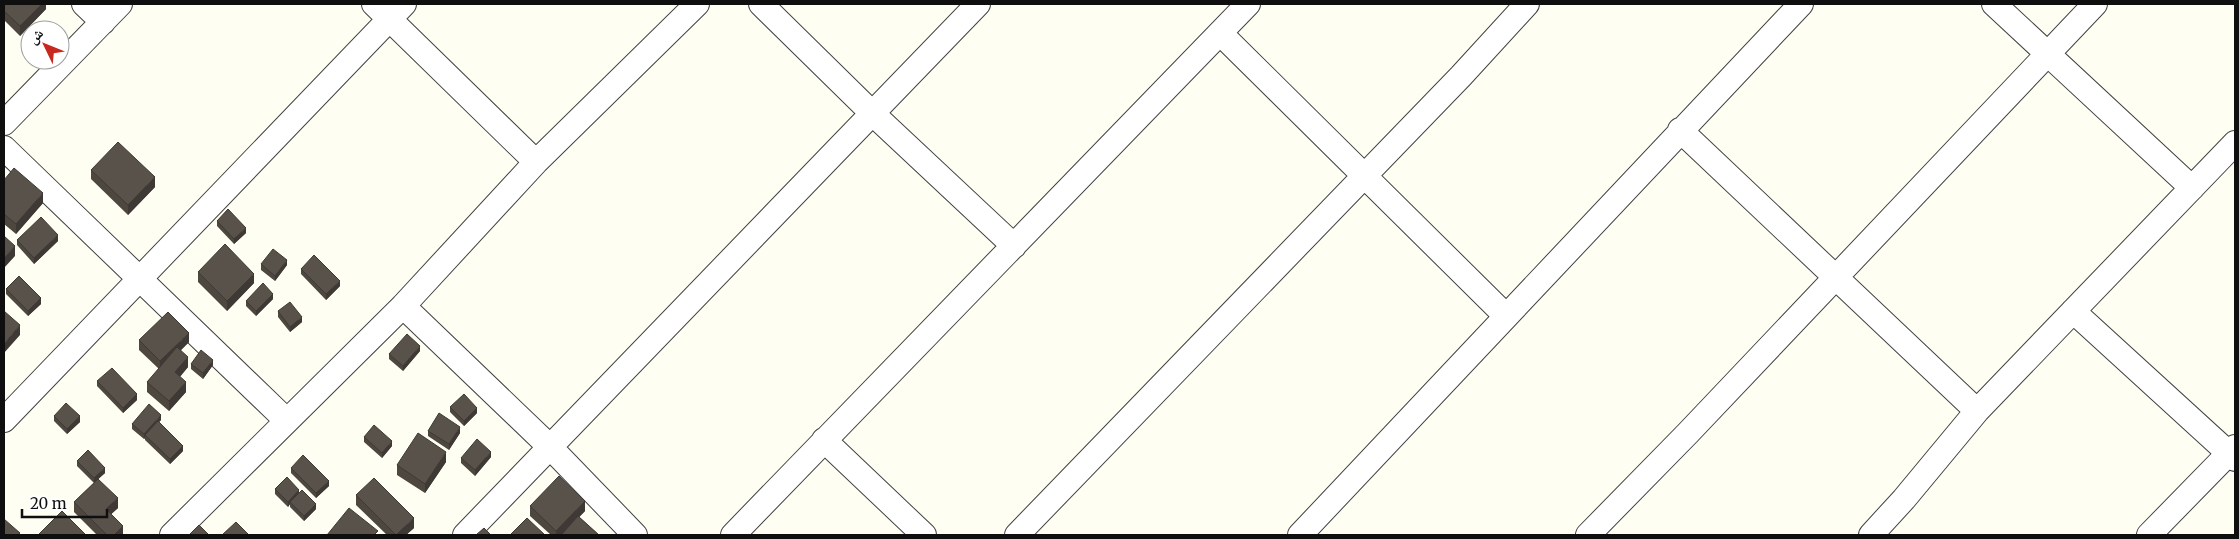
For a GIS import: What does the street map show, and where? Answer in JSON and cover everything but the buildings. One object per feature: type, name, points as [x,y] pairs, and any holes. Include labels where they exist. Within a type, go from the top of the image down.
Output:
[{"type":"street","points":[[84,4],[103,22]]},
{"type":"street","points":[[4,123],[120,4]]},
{"type":"street","points":[[172,535],[403,306],[536,162],[697,4]]},
{"type":"street","points":[[761,4],[872,113],[1014,246]]},
{"type":"street","points":[[465,535],[978,4]]},
{"type":"street","points":[[733,535],[1248,4]]},
{"type":"street","points":[[1017,535],[1363,175],[1461,76],[1527,4]]},
{"type":"street","points":[[1994,4],[2192,188]]},
{"type":"street","points":[[1588,535],[1836,278],[2095,4]]},
{"type":"street","points":[[1300,535],[1680,130],[1787,8]]},
{"type":"street","points":[[4,420],[141,278],[389,9],[536,162]]},
{"type":"street","points":[[1220,33],[1506,316]]},
{"type":"street","points":[[1680,130],[1977,411]]},
{"type":"street","points":[[1871,535],[1904,499],[1977,411],[2235,143]]},
{"type":"street","points":[[4,148],[141,278],[286,421]]},
{"type":"street","points":[[403,306],[550,447],[635,535]]},
{"type":"street","points":[[2073,311],[2233,453],[2149,535]]},
{"type":"street","points":[[824,440],[924,535]]}]
